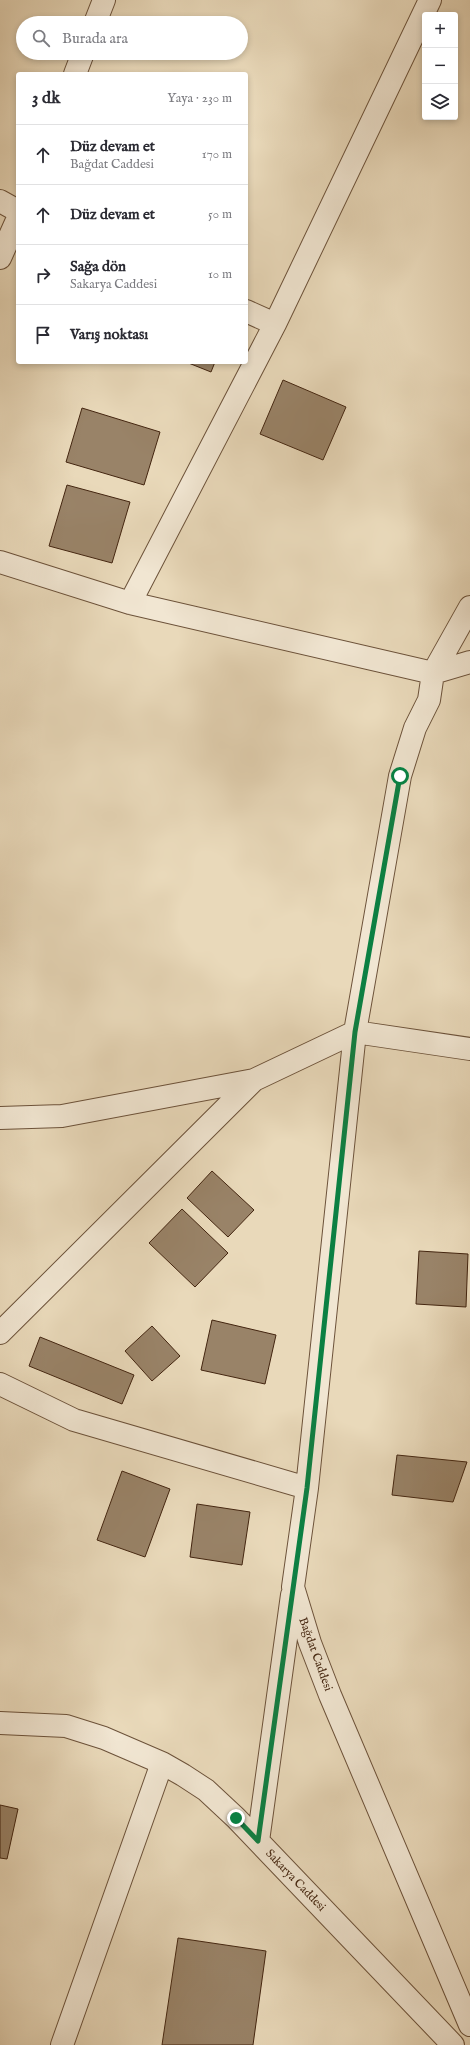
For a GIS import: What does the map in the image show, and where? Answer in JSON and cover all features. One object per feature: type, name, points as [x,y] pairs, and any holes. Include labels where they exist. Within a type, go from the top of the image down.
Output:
[{"type":"street","points":[[98,16],[104,0]]},
{"type":"street","points":[[130,603],[275,324],[430,0]]},
{"type":"street","points":[[76,72],[80,60]]},
{"type":"street","points":[[0,201],[16,210]]},
{"type":"street","points":[[0,258],[16,222]]},
{"type":"street","points":[[248,312],[275,324]]},
{"type":"street","points":[[0,562],[130,603],[433,673],[470,662]]},
{"type":"street","name":"Bağdat Caddesi","points":[[470,607],[433,673],[429,700],[415,728],[400,776],[355,1032],[307,1488],[293,1587],[310,1643],[330,1695],[470,2025]]},
{"type":"street","points":[[0,1118],[62,1116],[254,1080],[355,1032],[470,1049]]},
{"type":"street","points":[[0,1333],[254,1080]]},
{"type":"street","points":[[0,1384],[74,1420],[307,1488]]},
{"type":"street","points":[[258,1841],[293,1587]]},
{"type":"street","name":"Sakarya Caddesi","points":[[0,1723],[66,1726],[104,1738],[162,1763],[206,1790],[258,1841],[454,2045]]},
{"type":"street","points":[[62,2045],[162,1763]]},
{"type":"building","points":[[191,364],[214,364],[211,372]]},
{"type":"building","points":[[283,380],[346,407],[323,460],[260,434]]},
{"type":"building","points":[[82,408],[160,432],[144,485],[66,462]]},
{"type":"building","points":[[67,485],[130,502],[112,563],[49,546]]},
{"type":"building","points":[[212,1171],[254,1210],[228,1237],[187,1198]]},
{"type":"building","points":[[182,1209],[228,1253],[195,1287],[149,1243]]},
{"type":"building","points":[[419,1251],[468,1254],[466,1307],[416,1304]]},
{"type":"building","points":[[212,1320],[276,1335],[265,1384],[201,1370]]},
{"type":"building","points":[[152,1326],[180,1356],[152,1381],[125,1351]]},
{"type":"building","points":[[40,1337],[134,1375],[122,1404],[29,1366]]},
{"type":"building","points":[[397,1455],[467,1462],[453,1502],[392,1495]]},
{"type":"building","points":[[122,1471],[170,1489],[145,1557],[97,1540]]},
{"type":"building","points":[[197,1504],[250,1512],[242,1565],[190,1557]]},
{"type":"building","points":[[0,1805],[18,1809],[7,1859],[0,1858]]},
{"type":"building","points":[[178,1938],[266,1951],[253,2045],[162,2045]]},
{"type":"route","points":[[236,1818],[258,1841],[307,1488],[355,1032],[400,776]]}]
